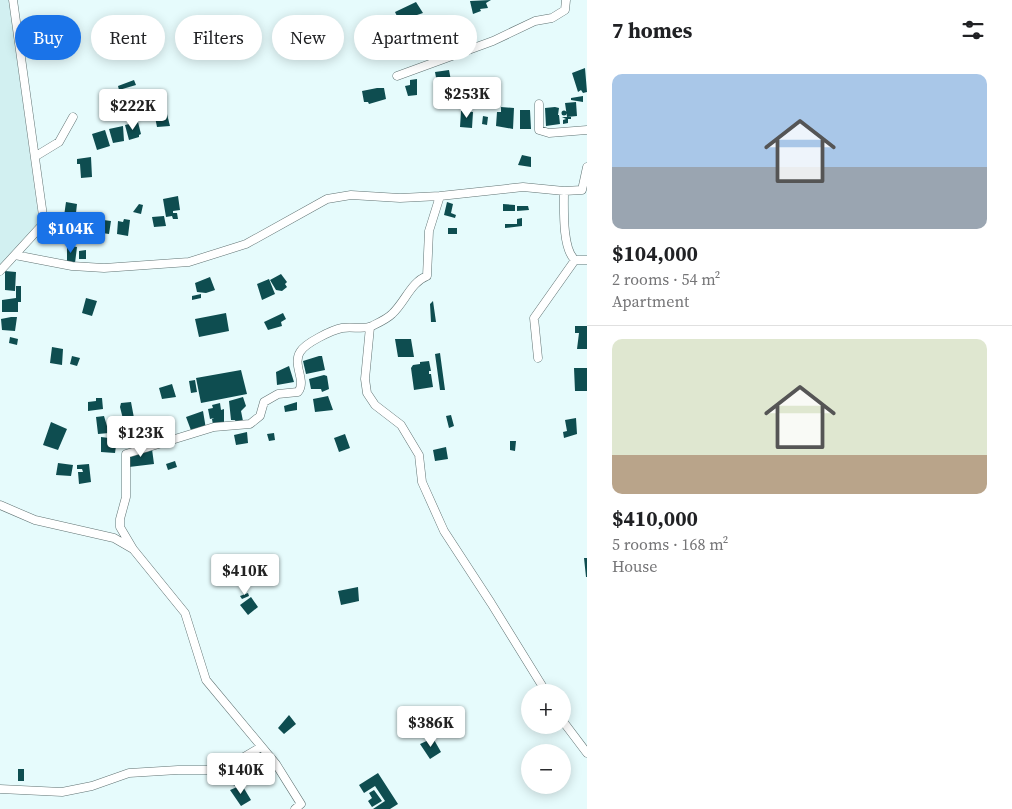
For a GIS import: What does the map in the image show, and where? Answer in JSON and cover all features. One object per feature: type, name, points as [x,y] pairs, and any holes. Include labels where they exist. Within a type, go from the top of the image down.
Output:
[{"type":"street","points":[[0,272],[44,223],[13,0]]},
{"type":"street","points":[[397,76],[493,42],[535,20],[552,18],[565,10],[566,0]]},
{"type":"street","points":[[538,104],[540,130],[549,133],[587,130]]},
{"type":"street","points":[[36,156],[59,142],[73,117]]},
{"type":"street","points":[[15,255],[72,266],[104,268],[189,262],[246,244],[328,199],[357,195],[400,198],[440,196],[523,187],[564,191],[582,190],[587,167]]},
{"type":"street","points":[[564,191],[567,246],[570,256],[575,260],[587,260]]},
{"type":"street","points":[[295,809],[301,804],[276,764],[206,680],[185,613],[133,549],[120,527],[126,497],[126,454],[214,427],[238,426],[255,421],[264,402],[278,394],[298,392],[300,389],[298,359],[300,352],[306,345],[329,332],[343,328],[370,327],[392,315],[418,279],[428,276],[430,231],[440,196]]},
{"type":"street","points":[[538,358],[534,318],[575,260]]},
{"type":"street","points":[[370,327],[365,379],[367,393],[375,405],[401,425],[419,455],[422,482],[444,531],[492,603],[541,684]]},
{"type":"street","points":[[0,506],[35,520],[114,538],[133,549]]},
{"type":"street","points":[[571,732],[587,753]]},
{"type":"street","points":[[0,789],[62,792],[92,786],[129,773],[222,770],[261,747]]},
{"type":"shaded area","points":[[0,0],[9,0],[15,44],[15,60],[17,60],[39,222],[0,267]]},
{"type":"building","points":[[491,0],[486,3],[488,8],[480,9],[481,11],[473,14],[470,1]]},
{"type":"building","points":[[416,2],[423,13],[417,15],[396,15],[395,12]]},
{"type":"building","points":[[585,68],[587,92],[583,93],[581,90],[578,92],[572,73]]},
{"type":"building","points":[[449,70],[453,91],[439,94],[435,72]]},
{"type":"building","points":[[417,79],[417,95],[408,96],[405,86],[410,85],[410,80]]},
{"type":"building","points":[[134,80],[136,85],[119,90],[118,86]]},
{"type":"building","points":[[384,88],[386,99],[369,104],[364,102],[362,91]]},
{"type":"building","points":[[583,96],[583,102],[571,100],[571,98]]},
{"type":"building","points":[[576,102],[577,116],[567,117],[565,103]]},
{"type":"building","points":[[501,107],[514,108],[513,129],[496,126],[497,112],[501,112]]},
{"type":"building","points":[[545,108],[559,108],[560,124],[546,126]]},
{"type":"building","points":[[520,110],[530,110],[531,129],[520,129]]},
{"type":"building","points":[[564,110],[567,113],[564,116],[561,113]]},
{"type":"building","points":[[461,111],[473,112],[472,128],[460,127]]},
{"type":"building","points":[[167,114],[170,126],[157,127],[155,117]]},
{"type":"building","points":[[483,116],[488,117],[487,125],[482,124]]},
{"type":"building","points":[[562,117],[571,117],[571,119],[568,119],[568,123],[563,124],[563,120],[566,119]]},
{"type":"building","points":[[138,122],[141,134],[139,137],[129,140],[125,125]]},
{"type":"building","points":[[123,126],[124,141],[113,143],[109,129]]},
{"type":"building","points":[[105,130],[110,146],[97,150],[92,134]]},
{"type":"building","points":[[522,155],[531,157],[531,167],[518,165]]},
{"type":"building","points":[[91,157],[92,177],[81,178],[80,164],[77,164],[77,159]]},
{"type":"building","points":[[178,196],[180,210],[173,211],[173,213],[177,213],[178,219],[173,219],[172,216],[166,217],[163,199]]},
{"type":"building","points":[[66,202],[77,204],[74,231],[62,230]]},
{"type":"building","points":[[447,202],[453,204],[451,213],[456,215],[455,218],[444,215]]},
{"type":"building","points":[[139,204],[143,205],[141,214],[133,212]]},
{"type":"building","points":[[503,204],[515,205],[515,211],[503,211]]},
{"type":"building","points":[[517,206],[528,206],[529,210],[517,211]]},
{"type":"building","points":[[164,216],[166,226],[154,227],[152,217]]},
{"type":"building","points":[[522,218],[522,226],[505,228],[505,224],[517,224],[517,219]]},
{"type":"building","points":[[96,219],[111,221],[109,234],[95,232]]},
{"type":"building","points":[[124,219],[130,220],[128,236],[117,234],[118,221],[123,222]]},
{"type":"building","points":[[448,228],[457,228],[457,234],[448,234]]},
{"type":"building","points":[[67,245],[77,247],[75,263],[67,262]]},
{"type":"building","points":[[86,250],[86,259],[79,259],[79,251]]},
{"type":"building","points":[[5,271],[16,272],[15,291],[5,290]]},
{"type":"building","points":[[281,274],[287,282],[285,284],[287,287],[282,291],[276,290],[270,280]]},
{"type":"building","points":[[210,277],[215,290],[206,293],[197,292],[195,283]]},
{"type":"building","points":[[269,279],[275,294],[262,300],[257,284]]},
{"type":"building","points":[[16,286],[21,286],[21,302],[18,302],[18,312],[2,312],[2,300],[16,298]]},
{"type":"building","points":[[201,294],[201,298],[192,300],[192,296]]},
{"type":"building","points":[[86,298],[97,301],[92,316],[82,313]]},
{"type":"building","points":[[433,301],[436,322],[431,322],[430,304]]},
{"type":"building","points":[[226,313],[229,331],[199,337],[195,319]]},
{"type":"building","points":[[283,313],[286,319],[281,322],[282,326],[268,330],[264,322]]},
{"type":"building","points":[[17,317],[15,331],[2,330],[1,319]]},
{"type":"building","points":[[575,326],[587,326],[587,349],[577,349],[579,333],[575,333]]},
{"type":"building","points":[[10,337],[18,339],[17,345],[9,343]]},
{"type":"building","points":[[395,339],[411,339],[414,357],[398,357]]},
{"type":"building","points":[[52,347],[63,349],[62,365],[50,363]]},
{"type":"building","points":[[440,353],[445,390],[440,390],[435,354]]},
{"type":"building","points":[[72,356],[80,358],[77,366],[70,364]]},
{"type":"building","points":[[322,356],[325,370],[306,374],[303,361]]},
{"type":"building","points":[[429,361],[431,371],[429,371],[429,374],[431,374],[433,387],[414,390],[411,368],[413,365],[420,364],[420,362]]},
{"type":"building","points":[[289,366],[294,382],[277,385],[276,372]]},
{"type":"building","points":[[574,368],[587,368],[587,391],[575,391]]},
{"type":"building","points":[[241,370],[247,394],[201,403],[196,378]]},
{"type":"building","points":[[327,376],[329,389],[322,392],[321,389],[311,389],[309,379]]},
{"type":"building","points":[[195,380],[197,392],[191,393],[189,381]]},
{"type":"building","points":[[172,384],[176,397],[162,399],[159,388]]},
{"type":"building","points":[[328,396],[333,410],[315,412],[313,399]]},
{"type":"building","points":[[243,397],[246,406],[241,411],[243,421],[236,423],[235,420],[231,420],[229,401]]},
{"type":"building","points":[[96,398],[102,398],[103,409],[88,411],[88,402],[96,401]]},
{"type":"building","points":[[131,402],[134,418],[130,419],[131,422],[124,423],[120,407],[121,403]]},
{"type":"building","points":[[297,402],[297,410],[285,412],[284,406]]},
{"type":"building","points":[[220,403],[221,410],[224,409],[224,423],[213,425],[212,419],[214,418],[210,419],[208,409],[213,408],[212,405]]},
{"type":"building","points":[[203,411],[206,429],[192,433],[186,417]]},
{"type":"building","points":[[451,415],[454,426],[449,428],[446,416]]},
{"type":"building","points":[[104,416],[109,433],[98,434],[96,417]]},
{"type":"building","points":[[576,418],[577,434],[564,438],[563,432],[567,431],[565,420]]},
{"type":"building","points":[[51,422],[67,429],[58,450],[43,445]]},
{"type":"building","points":[[123,426],[127,426],[128,433],[140,432],[142,446],[134,447],[130,440],[125,441]]},
{"type":"building","points":[[247,432],[248,443],[236,445],[234,435]]},
{"type":"building","points":[[274,433],[275,440],[269,441],[267,434]]},
{"type":"building","points":[[345,434],[350,448],[339,452],[334,438]]},
{"type":"building","points":[[101,437],[117,439],[115,453],[101,452]]},
{"type":"building","points":[[510,441],[516,441],[515,451],[510,450]]},
{"type":"building","points":[[446,447],[448,459],[435,461],[433,450]]},
{"type":"building","points":[[152,449],[154,464],[129,467],[127,454]]},
{"type":"building","points":[[175,461],[177,467],[168,470],[166,464]]},
{"type":"building","points":[[58,463],[73,465],[71,476],[56,475]]},
{"type":"building","points":[[89,464],[91,482],[79,484],[78,472],[83,472],[82,469],[77,469],[77,465]]},
{"type":"building","points":[[584,558],[587,558],[587,577],[586,577]]},
{"type":"building","points":[[256,565],[257,569],[252,571],[250,567]]},
{"type":"building","points":[[358,587],[359,601],[341,605],[338,591]]},
{"type":"building","points":[[248,593],[249,596],[242,599],[240,596]]},
{"type":"building","points":[[251,597],[258,607],[248,615],[240,605]]},
{"type":"building","points":[[289,715],[296,724],[284,734],[278,728]]},
{"type":"building","points":[[433,738],[441,752],[430,759],[420,744]]},
{"type":"building","points":[[18,769],[24,769],[24,781],[18,781]]},
{"type":"building","points":[[378,773],[398,804],[390,809],[373,809],[385,801],[375,786],[364,793],[359,785]]},
{"type":"building","points":[[236,775],[240,783],[234,786],[232,777]]},
{"type":"building","points":[[242,785],[251,800],[241,806],[230,790]]},
{"type":"building","points":[[374,790],[382,801],[372,807],[368,801],[372,798],[369,793]]}]
